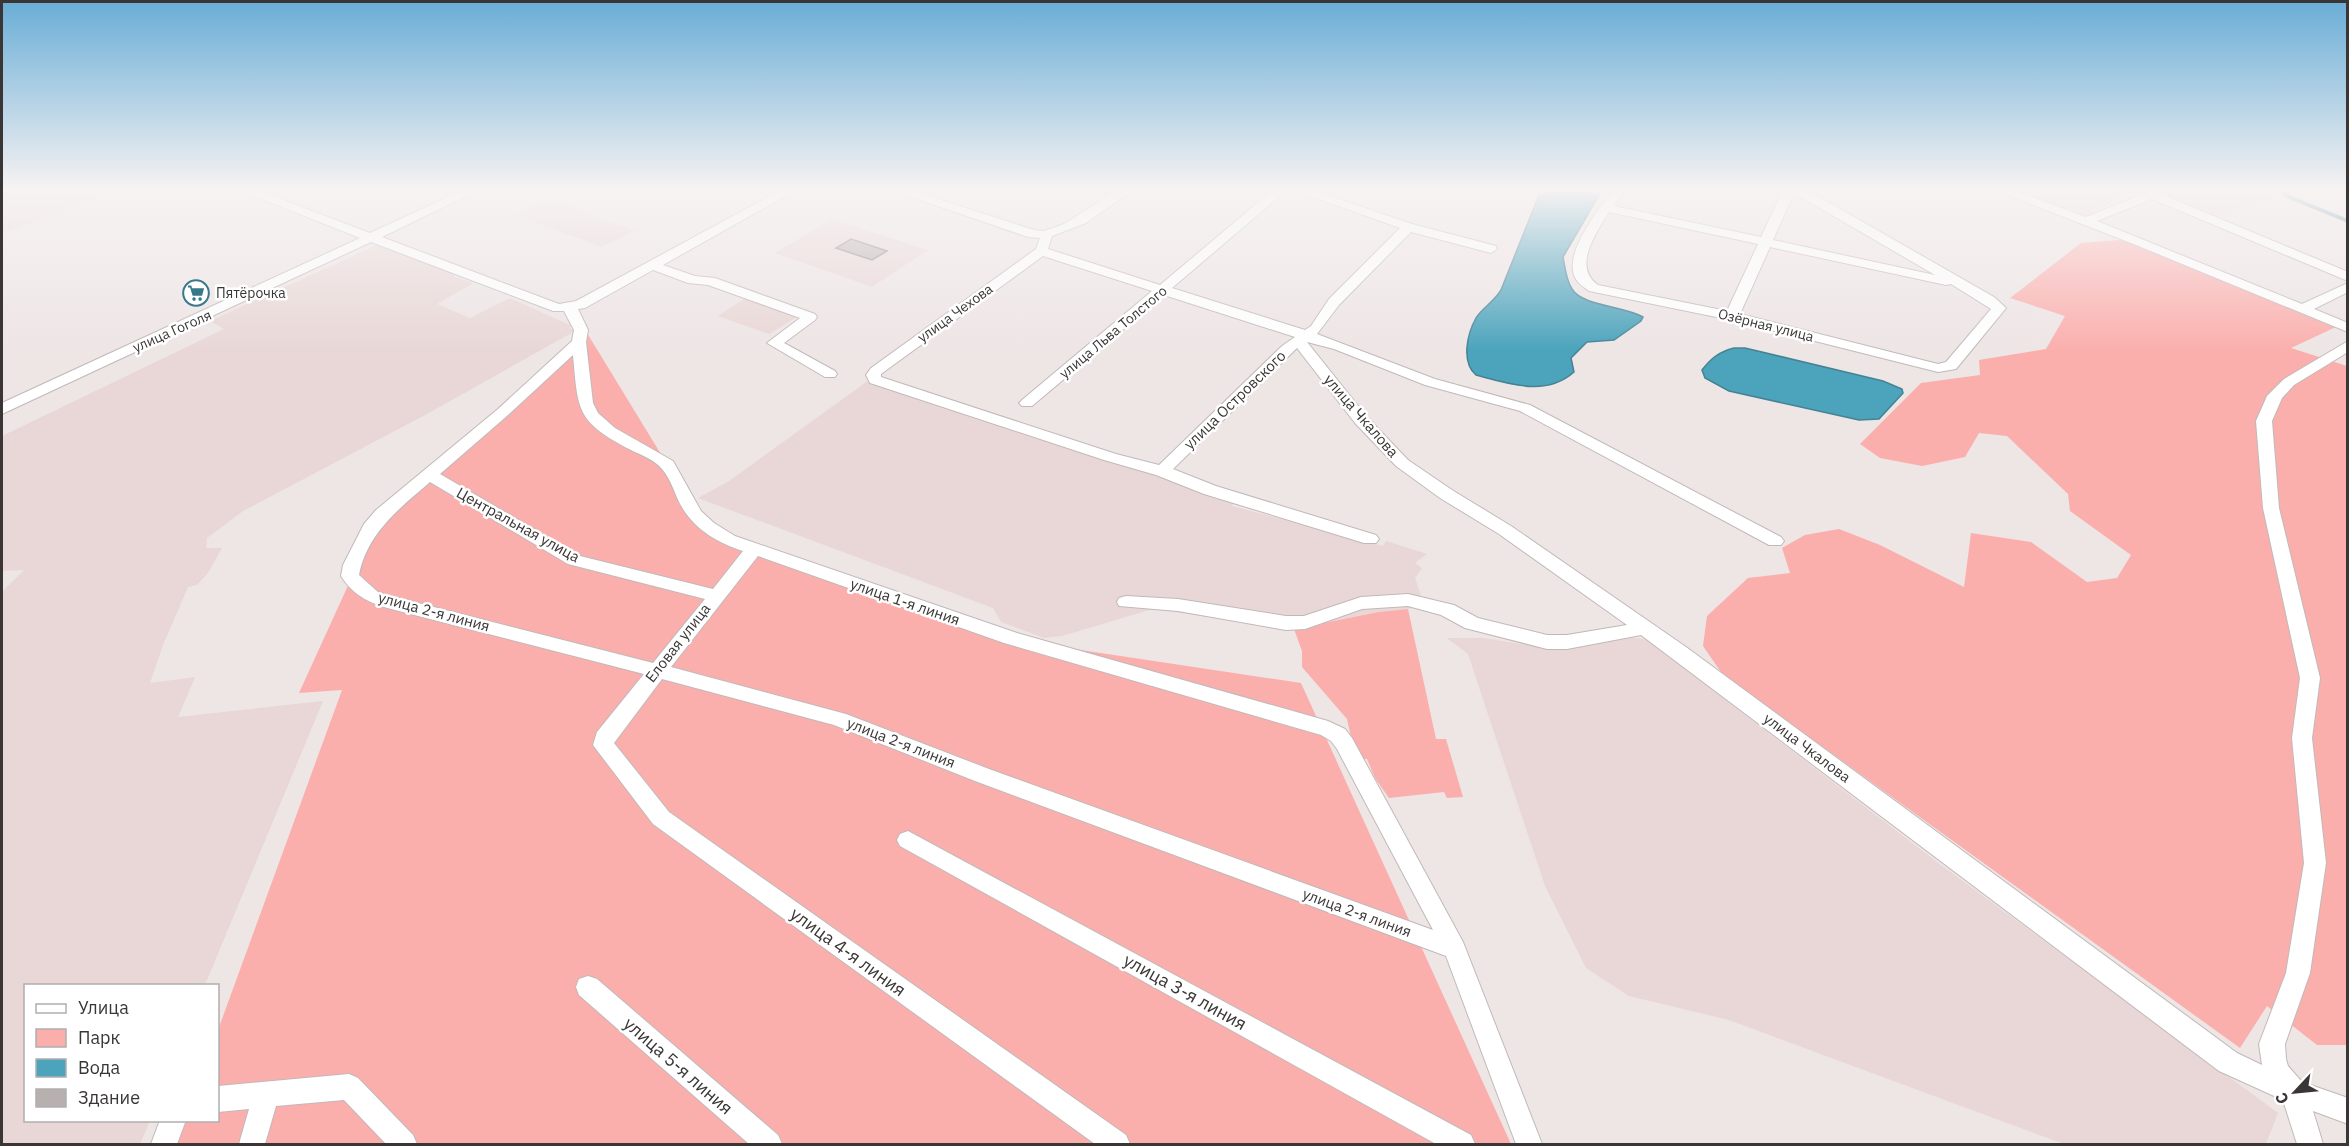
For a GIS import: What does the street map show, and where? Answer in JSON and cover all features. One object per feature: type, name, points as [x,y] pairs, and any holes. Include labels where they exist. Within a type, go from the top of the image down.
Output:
[{"type":"street","name":"улица Гоголя","points":[[2,409],[360,243]]},
{"type":"street","points":[[391,243],[558,308],[571,308],[694,243]]},
{"type":"street","points":[[1045,243],[1041,250],[1165,289],[1430,382],[1525,408],[1775,541]]},
{"type":"street","name":"улица Льва Толстого","points":[[1027,403],[1218,243]]},
{"type":"street","name":"улица Островского","points":[[1162,471],[1287,349],[1303,339],[1325,318],[1343,291],[1391,243]]},
{"type":"street","points":[[1470,243],[1491,249]]},
{"type":"street","name":"Озёрная улица","points":[[1586,243],[1579,255],[1581,278],[1586,285],[1732,316],[1945,368],[1951,366],[1999,308],[1962,285]]},
{"type":"street","points":[[1732,316],[1766,243]]},
{"type":"street","points":[[1774,243],[1962,285]]},
{"type":"street","points":[[1890,243],[1962,285]]},
{"type":"street","points":[[2142,243],[2348,328]]},
{"type":"street","points":[[2268,243],[2348,277]]},
{"type":"street","name":"улица Чехова","points":[[1041,250],[876,371],[873,375],[875,380],[1110,457],[1162,471]]},
{"type":"street","points":[[654,266],[693,280],[711,282],[810,317],[774,343],[830,374]]},
{"type":"street","points":[[2302,309],[2348,287]]},
{"type":"street","name":"улица 1-я линия","points":[[571,308],[572,315],[581,330],[579,342],[585,403],[594,419],[667,464],[692,512],[704,524],[729,540],[1011,638],[1328,729],[1338,735],[1345,744],[1455,949]]},
{"type":"street","name":"улица Чкалова","points":[[1303,339],[1361,420],[1402,463],[1446,494],[1505,530],[1644,628],[2228,1062],[2293,1092],[2348,1111]]},
{"type":"street","points":[[428,474],[503,412],[579,342]]},
{"type":"street","points":[[2310,1144],[2293,1092],[2277,1073],[2272,1044],[2298,973],[2315,863],[2302,738],[2310,678],[2271,508],[2264,422],[2275,396],[2289,382],[2348,345]]},
{"type":"street","points":[[1162,471],[1210,490],[1370,539]]},
{"type":"street","name":"улица 2-я линия","points":[[428,474],[373,524],[352,565],[350,576],[373,597],[839,719],[982,775],[1455,949]]},
{"type":"street","name":"Центральная улица","points":[[428,474],[574,560],[716,596]]},
{"type":"street","name":"Еловая улица","points":[[604,738],[754,550]]},
{"type":"street","points":[[1126,602],[1178,605],[1286,623],[1305,622],[1361,603],[1408,600],[1447,610],[1472,623],[1546,642],[1567,642],[1644,628]]},
{"type":"street","name":"улица 4-я линия","points":[[604,738],[603,745],[661,818],[1117,1144]]},
{"type":"street","name":"улица 3-я линия","points":[[908,840],[1462,1144]]},
{"type":"street","points":[[1455,949],[1529,1144]]},
{"type":"street","name":"улица 5-я линия","points":[[588,987],[769,1144]]},
{"type":"street","points":[[219,1099],[349,1087],[404,1144]]},
{"type":"street","points":[[252,1144],[267,1094]]},
{"type":"street","points":[[164,1144],[172,1122]]},
{"type":"shaded area","points":[[592,243],[609,243],[602,247]]},
{"type":"shaded area","points":[[791,243],[908,243],[928,250],[872,287],[775,253]]},
{"type":"shaded area","points":[[377,245],[454,273],[455,277],[474,283],[437,304],[470,318],[510,298],[572,326],[569,328],[575,331],[427,414],[243,511],[207,538],[206,548],[222,548],[208,573],[197,585],[188,587],[163,645],[150,683],[195,677],[178,717],[323,701],[205,984],[24,984],[24,1122],[150,1122],[140,1144],[2,1144],[2,592],[24,570],[2,571],[2,436],[224,329],[210,321]]},
{"type":"shaded area","points":[[753,293],[804,313],[769,334],[718,316]]},
{"type":"shaded area","points":[[869,380],[1234,501],[1232,506],[1383,546],[1386,541],[1427,554],[1415,563],[1422,568],[1415,578],[1425,607],[1377,612],[1294,629],[1153,609],[1062,636],[1044,638],[1001,622],[993,608],[698,498],[729,481]]},
{"type":"shaded area","points":[[1622,637],[1646,639],[1937,862],[2278,1113],[2266,1144],[2064,1144],[1729,1020],[1629,996],[1586,968],[1545,886],[1468,654],[1447,638],[1484,638],[1540,647],[1567,648]]},
{"type":"green space","points":[[2080,243],[2131,243],[2336,327],[2291,348],[2347,366],[2347,1045],[2317,1045],[2267,1006],[2240,1048],[1723,675],[1703,646],[1707,616],[1748,578],[1790,573],[1782,548],[1805,535],[1839,529],[1880,545],[1964,587],[1971,533],[2031,542],[2087,582],[2117,578],[2131,555],[2070,511],[2068,494],[2007,436],[1979,433],[1965,457],[1922,466],[1880,458],[1860,444],[1921,383],[1980,375],[1979,360],[2046,349],[2065,316],[2010,298]]},
{"type":"green space","points":[[587,333],[706,528],[1001,638],[1301,683],[1511,1144],[176,1144],[185,1122],[219,1122],[219,1027],[342,690],[299,693],[377,522]]},
{"type":"green space","points":[[1408,609],[1436,739],[1446,739],[1463,797],[1447,798],[1444,792],[1389,798],[1375,778],[1367,759],[1360,759],[1347,719],[1302,667],[1302,651],[1294,629],[1378,612]]},
{"type":"water","points":[[1520,243],[1571,243],[1563,257],[1568,282],[1577,295],[1643,317],[1641,321],[1614,340],[1587,342],[1571,358],[1574,372],[1563,380],[1540,386],[1515,385],[1476,375],[1468,363],[1468,340],[1476,318],[1501,290]]},
{"type":"water","points":[[1734,348],[1745,348],[1883,381],[1902,389],[1903,393],[1879,419],[1859,420],[1729,391],[1705,378],[1702,370],[1716,356]]},
{"type":"building","points":[[844,243],[864,243],[887,251],[872,260],[836,248]]},
{"type":"place","name":"Пятёрочка","points":[[196,293]]}]
